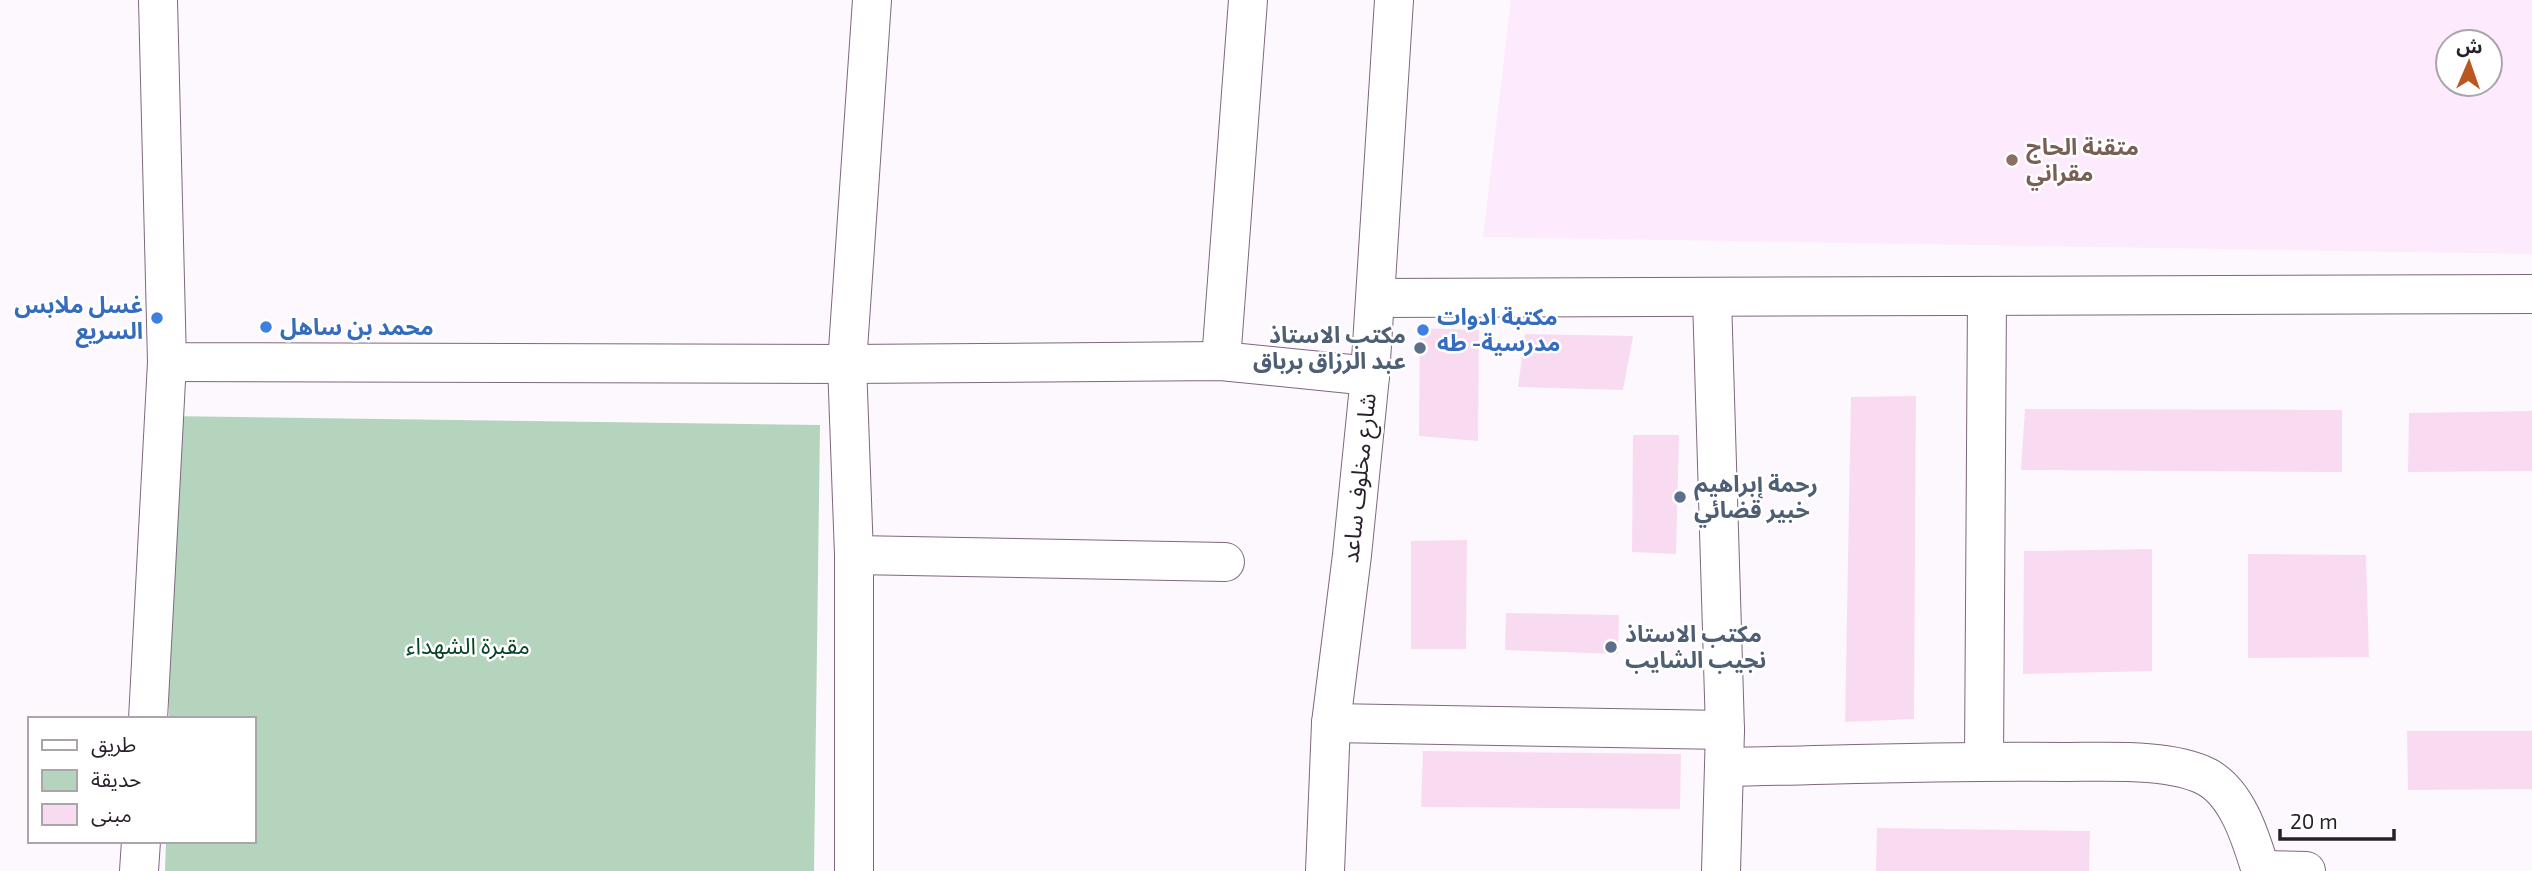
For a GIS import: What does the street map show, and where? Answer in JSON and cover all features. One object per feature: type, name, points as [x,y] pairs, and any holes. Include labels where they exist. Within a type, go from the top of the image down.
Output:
[{"type":"street","points":[[148,717],[167,362],[158,0]]},
{"type":"street","points":[[854,871],[854,555],[847,364],[872,0]]},
{"type":"street","points":[[1221,362],[1248,0]]},
{"type":"street","name":"شارع مخلوف ساعد","points":[[1325,871],[1331,723],[1352,555],[1370,376],[1394,0]]},
{"type":"street","points":[[1376,298],[2532,294]]},
{"type":"street","points":[[1984,761],[1987,297]]},
{"type":"street","points":[[1712,298],[1725,730],[1721,871]]},
{"type":"street","points":[[167,362],[1221,362],[1370,376]]},
{"type":"street","points":[[854,555],[1225,562]]},
{"type":"street","points":[[1331,723],[1725,730]]},
{"type":"street","points":[[1725,768],[1984,761],[2135,762],[2180,768],[2206,777],[2228,793],[2241,818],[2261,871],[2306,871]]},
{"type":"street","points":[[139,871],[141,843]]},
{"type":"shaded area","name":"متقنة الحاج مقراني","points":[[1511,0],[2532,0],[2532,254],[1483,237]]},
{"type":"green space","name":"مقبرة الشهداء","points":[[166,416],[820,425],[814,871],[165,871],[166,843],[256,843],[256,717],[169,717]]},
{"type":"building","points":[[1420,328],[1479,330],[1478,441],[1419,436]]},
{"type":"building","points":[[1525,334],[1633,336],[1623,390],[1518,387]]},
{"type":"building","points":[[1916,396],[1914,719],[1845,722],[1851,397]]},
{"type":"building","points":[[2025,409],[2342,410],[2342,472],[2021,470]]},
{"type":"building","points":[[2532,411],[2532,471],[2408,472],[2409,413]]},
{"type":"building","points":[[1633,435],[1679,435],[1676,554],[1632,552]]},
{"type":"building","points":[[1467,540],[1466,649],[1411,649],[1411,541]]},
{"type":"building","points":[[2152,549],[2152,671],[2023,674],[2024,551]]},
{"type":"building","points":[[2248,554],[2366,555],[2369,657],[2248,658]]},
{"type":"building","points":[[1506,613],[1619,615],[1618,654],[1505,650]]},
{"type":"building","points":[[2407,731],[2532,731],[2532,789],[2408,790]]},
{"type":"building","points":[[1423,751],[1681,754],[1680,809],[1421,807]]},
{"type":"building","points":[[1877,828],[2090,831],[2089,871],[1876,871]]},
{"type":"place","name":"متقنة الحاج مقراني","points":[[2012,160]]},
{"type":"place","name":"غسل ملابس السريع","points":[[157,318]]},
{"type":"place","name":"محمد بن ساهل","points":[[266,327]]},
{"type":"place","name":"مكتبة ادوات مدرسية- طه","points":[[1423,330]]},
{"type":"place","name":"مكتب الاستاذ عبد الرزاق برباق","points":[[1420,348]]},
{"type":"place","name":"رحمة إبراهيم خبير قضائي","points":[[1680,497]]},
{"type":"place","name":"مكتب الاستاذ نجيب الشايب","points":[[1611,647]]}]
